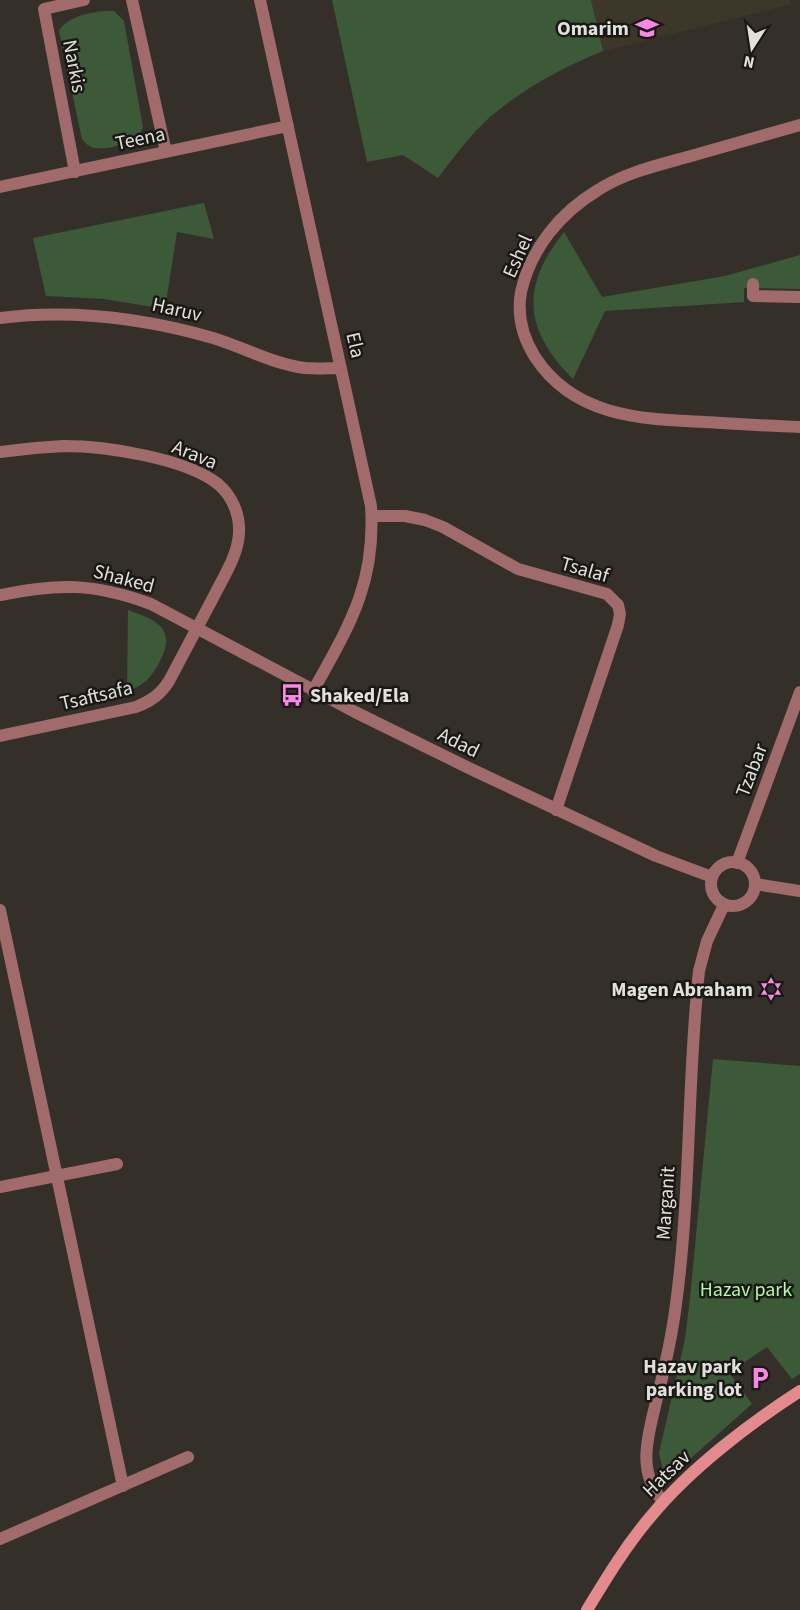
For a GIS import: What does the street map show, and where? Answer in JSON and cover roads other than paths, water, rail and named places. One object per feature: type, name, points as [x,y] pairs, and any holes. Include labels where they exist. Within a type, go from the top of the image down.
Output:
[{"type":"street","name":"Narkis","points":[[75,171],[44,9],[84,0]]},
{"type":"street","points":[[132,0],[166,152]]},
{"type":"street","name":"Ela","points":[[260,0],[368,485],[372,516],[372,546],[365,585],[349,624],[313,691]]},
{"type":"street","name":"Eshel","points":[[800,125],[646,168],[598,189],[572,209],[542,242],[524,279],[520,308],[523,331],[539,363],[570,392],[602,410],[651,419],[800,427]]},
{"type":"street","name":"Teena","points":[[0,187],[288,126]]},
{"type":"street","points":[[753,284],[753,296],[800,297]]},
{"type":"street","name":"Haruv","points":[[0,318],[61,314],[143,321],[217,339],[292,365],[341,368]]},
{"type":"street","name":"Arava","points":[[0,452],[65,446],[114,450],[193,470],[219,486],[235,507],[239,520],[239,533],[232,561],[197,628]]},
{"type":"street","name":"Tsalaf","points":[[372,516],[405,516],[434,523],[518,569],[600,592],[616,601],[620,610],[618,625],[556,810]]},
{"type":"street","name":"Shaked","points":[[0,595],[62,586],[104,589],[151,604],[197,628]]},
{"type":"street","name":"Adad","points":[[197,628],[313,691],[556,810],[662,859],[712,877]]},
{"type":"street","name":"Tsaftsafa","points":[[0,736],[129,708],[149,701],[165,688],[197,628]]},
{"type":"street","name":"Tzabar","points":[[737,862],[800,692]]},
{"type":"street","points":[[728,862],[737,862],[749,869],[755,884],[753,893],[745,903],[733,906],[717,899],[712,892],[712,877],[721,866],[728,862]]},
{"type":"street","points":[[755,884],[800,891]]},
{"type":"street","name":"Marganit","points":[[663,1502],[649,1478],[645,1462],[646,1444],[668,1352],[678,1288],[699,971],[707,941],[724,904]]},
{"type":"street","points":[[0,910],[123,1486]]},
{"type":"street","points":[[0,1187],[117,1164]]},
{"type":"street","name":"Hatsav","points":[[587,1610],[622,1554],[663,1502],[721,1449],[800,1391]]},
{"type":"street","points":[[0,1539],[188,1457]]},
{"type":"place","name":"Omarim","points":[[647,28]]},
{"type":"place","name":"Shaked/Ela","points":[[292,695]]},
{"type":"place","name":"Magen Abraham","points":[[771,989]]},
{"type":"place","name":"Hazav park parking lot","points":[[760,1378]]},
{"type":"park label","name":"Hazav park","points":[[746,1289]]}]
